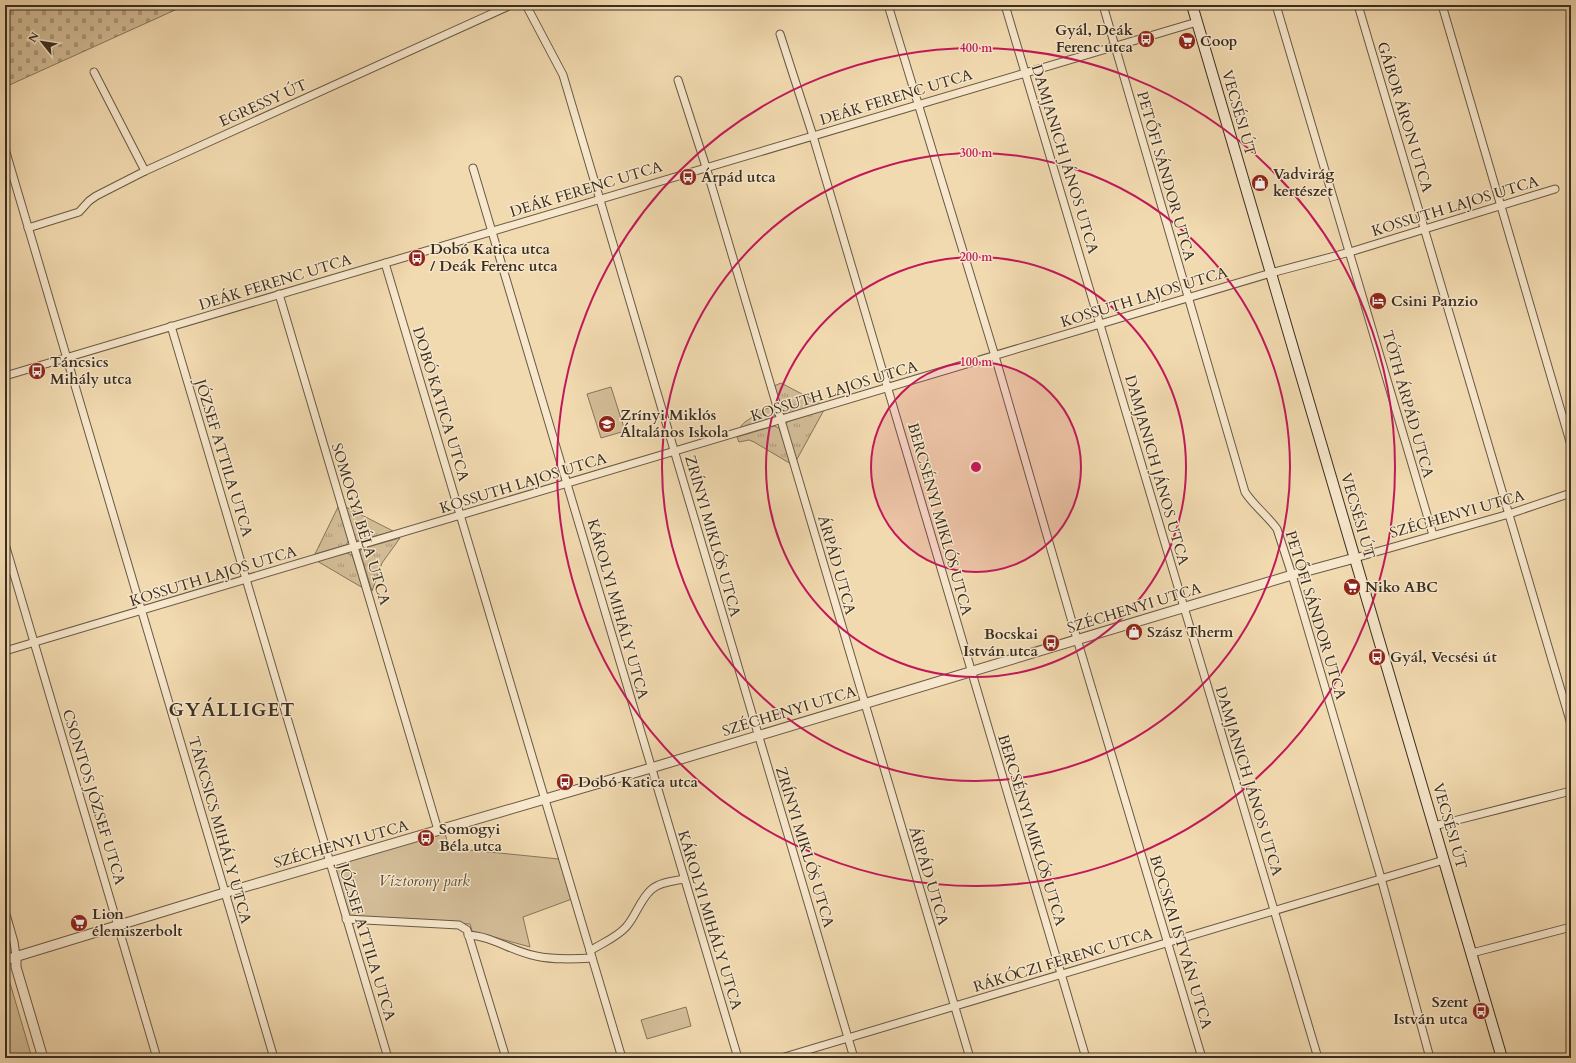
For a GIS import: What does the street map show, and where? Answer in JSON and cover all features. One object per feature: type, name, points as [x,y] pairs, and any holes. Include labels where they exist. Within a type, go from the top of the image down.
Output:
[{"type":"main road","name":"VECSÉSI ÚT","points":[[1192,5],[1502,1058]]},
{"type":"street","name":"EGRESSY ÚT","points":[[28,228],[80,212],[89,201],[96,196],[145,171],[511,5]]},
{"type":"street","name":"ZRÍNYI MIKLÓS UTCA","points":[[526,5],[563,75],[757,735],[854,1058]]},
{"type":"street","name":"BOCSKAI ISTVÁN UTCA","points":[[888,5],[995,356],[1077,639],[1202,1058]]},
{"type":"street","name":"DAMJANICH JÁNOS UTCA","points":[[1005,5],[1318,1058]]},
{"type":"street","name":"PETŐFI SÁNDOR UTCA","points":[[1103,5],[1245,492],[1251,501],[1277,529],[1292,575],[1381,878],[1430,1058]]},
{"type":"street","name":"TÓTH ÁRPÁD UTCA","points":[[1276,5],[1433,535]]},
{"type":"street","name":"GÁBOR ÁRON UTCA","points":[[1358,5],[1571,724]]},
{"type":"street","points":[[1442,5],[1571,445]]},
{"type":"street","name":"DEÁK FERENC UTCA","points":[[5,376],[1115,45],[1197,22]]},
{"type":"street","name":"BERCSÉNYI MIKLÓS UTCA","points":[[780,34],[813,136],[1086,1058]]},
{"type":"street","points":[[94,72],[145,171]]},
{"type":"street","name":"ÁRPÁD UTCA","points":[[678,80],[706,167],[970,1058]]},
{"type":"street","name":"TÁNCSICS MIHÁLY UTCA","points":[[5,149],[274,1058]]},
{"type":"street","name":"KÁROLYI MIHÁLY UTCA","points":[[473,168],[738,1058]]},
{"type":"street","name":"KOSSUTH LAJOS UTCA","points":[[5,651],[1271,273],[1350,252],[1555,189]]},
{"type":"street","name":"DOBÓ KATICA UTCA","points":[[385,263],[622,1058]]},
{"type":"street","name":"SOMOGYI BÉLA UTCA","points":[[279,294],[438,830]]},
{"type":"street","name":"JÓZSEF ATTILA UTCA","points":[[171,326],[388,1058]]},
{"type":"street","name":"SZÉCHENYI UTCA","points":[[5,960],[224,893],[651,768],[1292,575],[1509,514],[1571,494]]},
{"type":"street","name":"CSONTOS JÓZSEF UTCA","points":[[5,544],[157,1058]]},
{"type":"street","points":[[1434,826],[1571,791]]},
{"type":"street","name":"RÁKÓCZI FERENC UTCA","points":[[781,1058],[1444,860]]},
{"type":"street","points":[[468,935],[485,938],[536,956],[572,959],[591,955],[625,929],[634,918],[645,896],[652,888],[665,883],[684,879]]},
{"type":"street","points":[[5,911],[14,942],[16,967],[43,1058]]},
{"type":"street","points":[[346,919],[459,925],[464,927],[467,930],[506,1058]]},
{"type":"street","points":[[1472,953],[1571,927]]},
{"type":"green space","points":[[5,5],[186,5],[5,87]]},
{"type":"green space","points":[[781,383],[821,404],[786,415],[783,413],[774,386]]},
{"type":"green space","points":[[611,387],[625,431],[601,438],[587,394]]},
{"type":"green space","points":[[773,407],[775,414],[773,419],[740,428],[744,423],[753,417],[757,411]]},
{"type":"green space","points":[[824,410],[796,461],[785,426],[787,422]]},
{"type":"green space","points":[[774,426],[779,428],[791,464],[754,442],[749,440],[739,442],[737,437]]},
{"type":"green space","points":[[339,505],[349,540],[346,545],[315,554]]},
{"type":"green space","points":[[346,507],[393,531],[359,541],[355,539]]},
{"type":"green space","points":[[400,538],[382,563],[372,591],[360,552],[361,549]]},
{"type":"green space","points":[[347,553],[352,555],[363,588],[317,561]]},
{"type":"green space","name":"Víztorony park","points":[[445,833],[449,848],[559,859],[572,899],[523,917],[530,947],[472,931],[470,924],[348,917],[332,865]]},
{"type":"green space","points":[[5,966],[32,1058],[5,1058]]},
{"type":"green space","points":[[686,1007],[691,1026],[647,1039],[641,1020]]},
{"type":"place","name":"Gyál, Deák Ferenc utca","points":[[1146,39]]},
{"type":"place","name":"Coop","points":[[1187,41]]},
{"type":"place","name":"Árpád utca","points":[[688,177]]},
{"type":"place","name":"Vadvirág kertészet","points":[[1260,183]]},
{"type":"place","name":"Dobó Katica utca / Deák Ferenc utca","points":[[417,258]]},
{"type":"place","name":"Csini Panzio","points":[[1378,301]]},
{"type":"place","name":"Táncsics Mihály utca","points":[[37,371]]},
{"type":"place","name":"Zrínyi Miklós Általános Iskola","points":[[607,424]]},
{"type":"place","name":"Niko ABC","points":[[1352,587]]},
{"type":"place","name":"Szász Therm","points":[[1134,632]]},
{"type":"place","name":"Bocskai István utca","points":[[1051,643]]},
{"type":"place","name":"Gyál, Vecsési út","points":[[1377,657]]},
{"type":"place","name":"Dobó Katica utca","points":[[565,782]]},
{"type":"place","name":"Somogyi Béla utca","points":[[426,838]]},
{"type":"place","name":"Lion élemiszerbolt","points":[[79,923]]},
{"type":"place","name":"Szent István utca","points":[[1481,1011]]},
{"type":"district","name":"GYÁLLIGET","points":[[232,710]]}]
